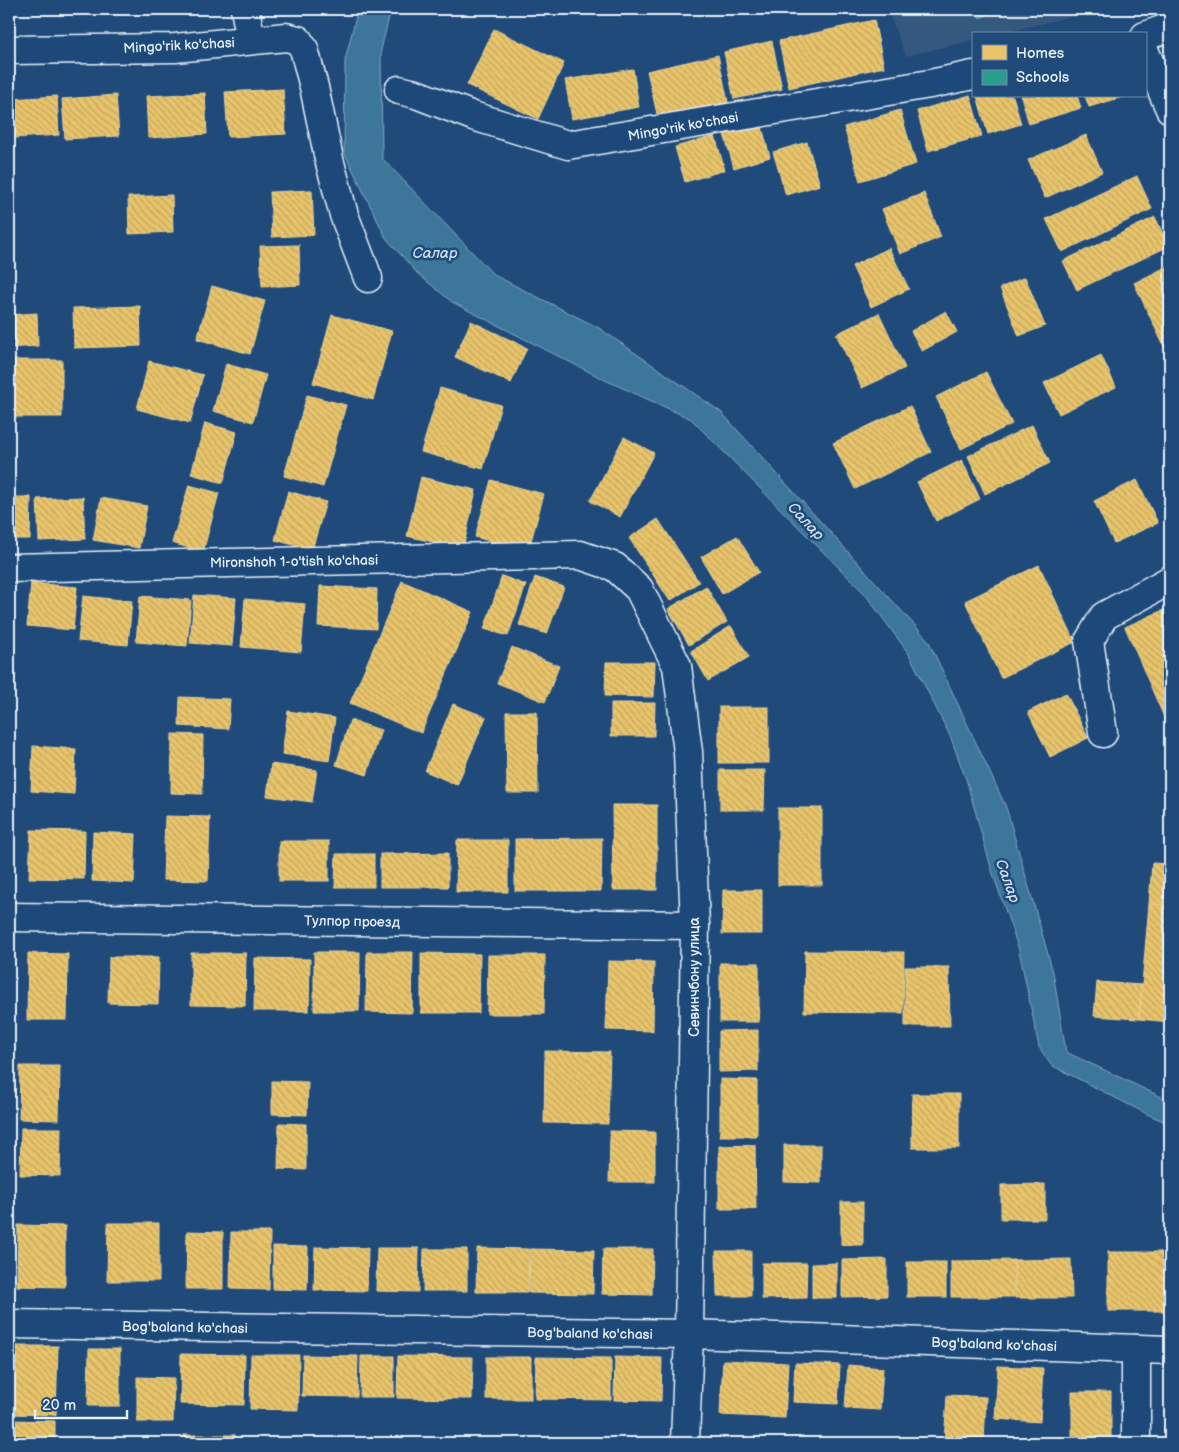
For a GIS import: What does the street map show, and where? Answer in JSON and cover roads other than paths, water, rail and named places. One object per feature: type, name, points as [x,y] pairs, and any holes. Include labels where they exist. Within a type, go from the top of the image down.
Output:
[{"type":"street","points":[[245,9],[251,40]]},
{"type":"street","points":[[1146,36],[1170,27]]},
{"type":"street","name":"Mingo'rik ko'chasi","points":[[9,50],[175,48],[251,40],[286,38],[298,40],[304,49],[314,87],[329,159],[344,215],[368,278]]},
{"type":"street","points":[[1146,54],[1170,109]]},
{"type":"street","name":"Mingo'rik ko'chasi","points":[[399,90],[416,94],[473,116],[568,145],[930,84],[972,75]]},
{"type":"street","name":"Mironshoh 1-o'tish ko'chasi","points":[[9,568],[580,555]]},
{"type":"street","name":"Севинчбону улица","points":[[580,555],[615,567],[638,589],[677,666],[688,752],[695,925],[689,1334],[685,1443]]},
{"type":"street","points":[[1103,733],[1089,641],[1104,616],[1170,580]]},
{"type":"street","name":"Тулпор проезд","points":[[9,917],[695,925]]},
{"type":"street","name":"Bog'baland ko'chasi","points":[[9,1324],[689,1334],[1170,1350]]},
{"type":"street","points":[[1136,1349],[1136,1443]]},
{"type":"water","name":"Салар","points":[[358,9],[391,9],[381,50],[382,158],[494,275],[599,328],[721,412],[928,640],[1006,807],[1053,972],[1066,1052],[1170,1101],[1170,1124],[1051,1065],[1039,1047],[1019,950],[992,871],[967,782],[951,738],[909,654],[865,594],[691,419],[605,380],[452,302],[417,273],[386,238],[344,152],[345,60]]}]
